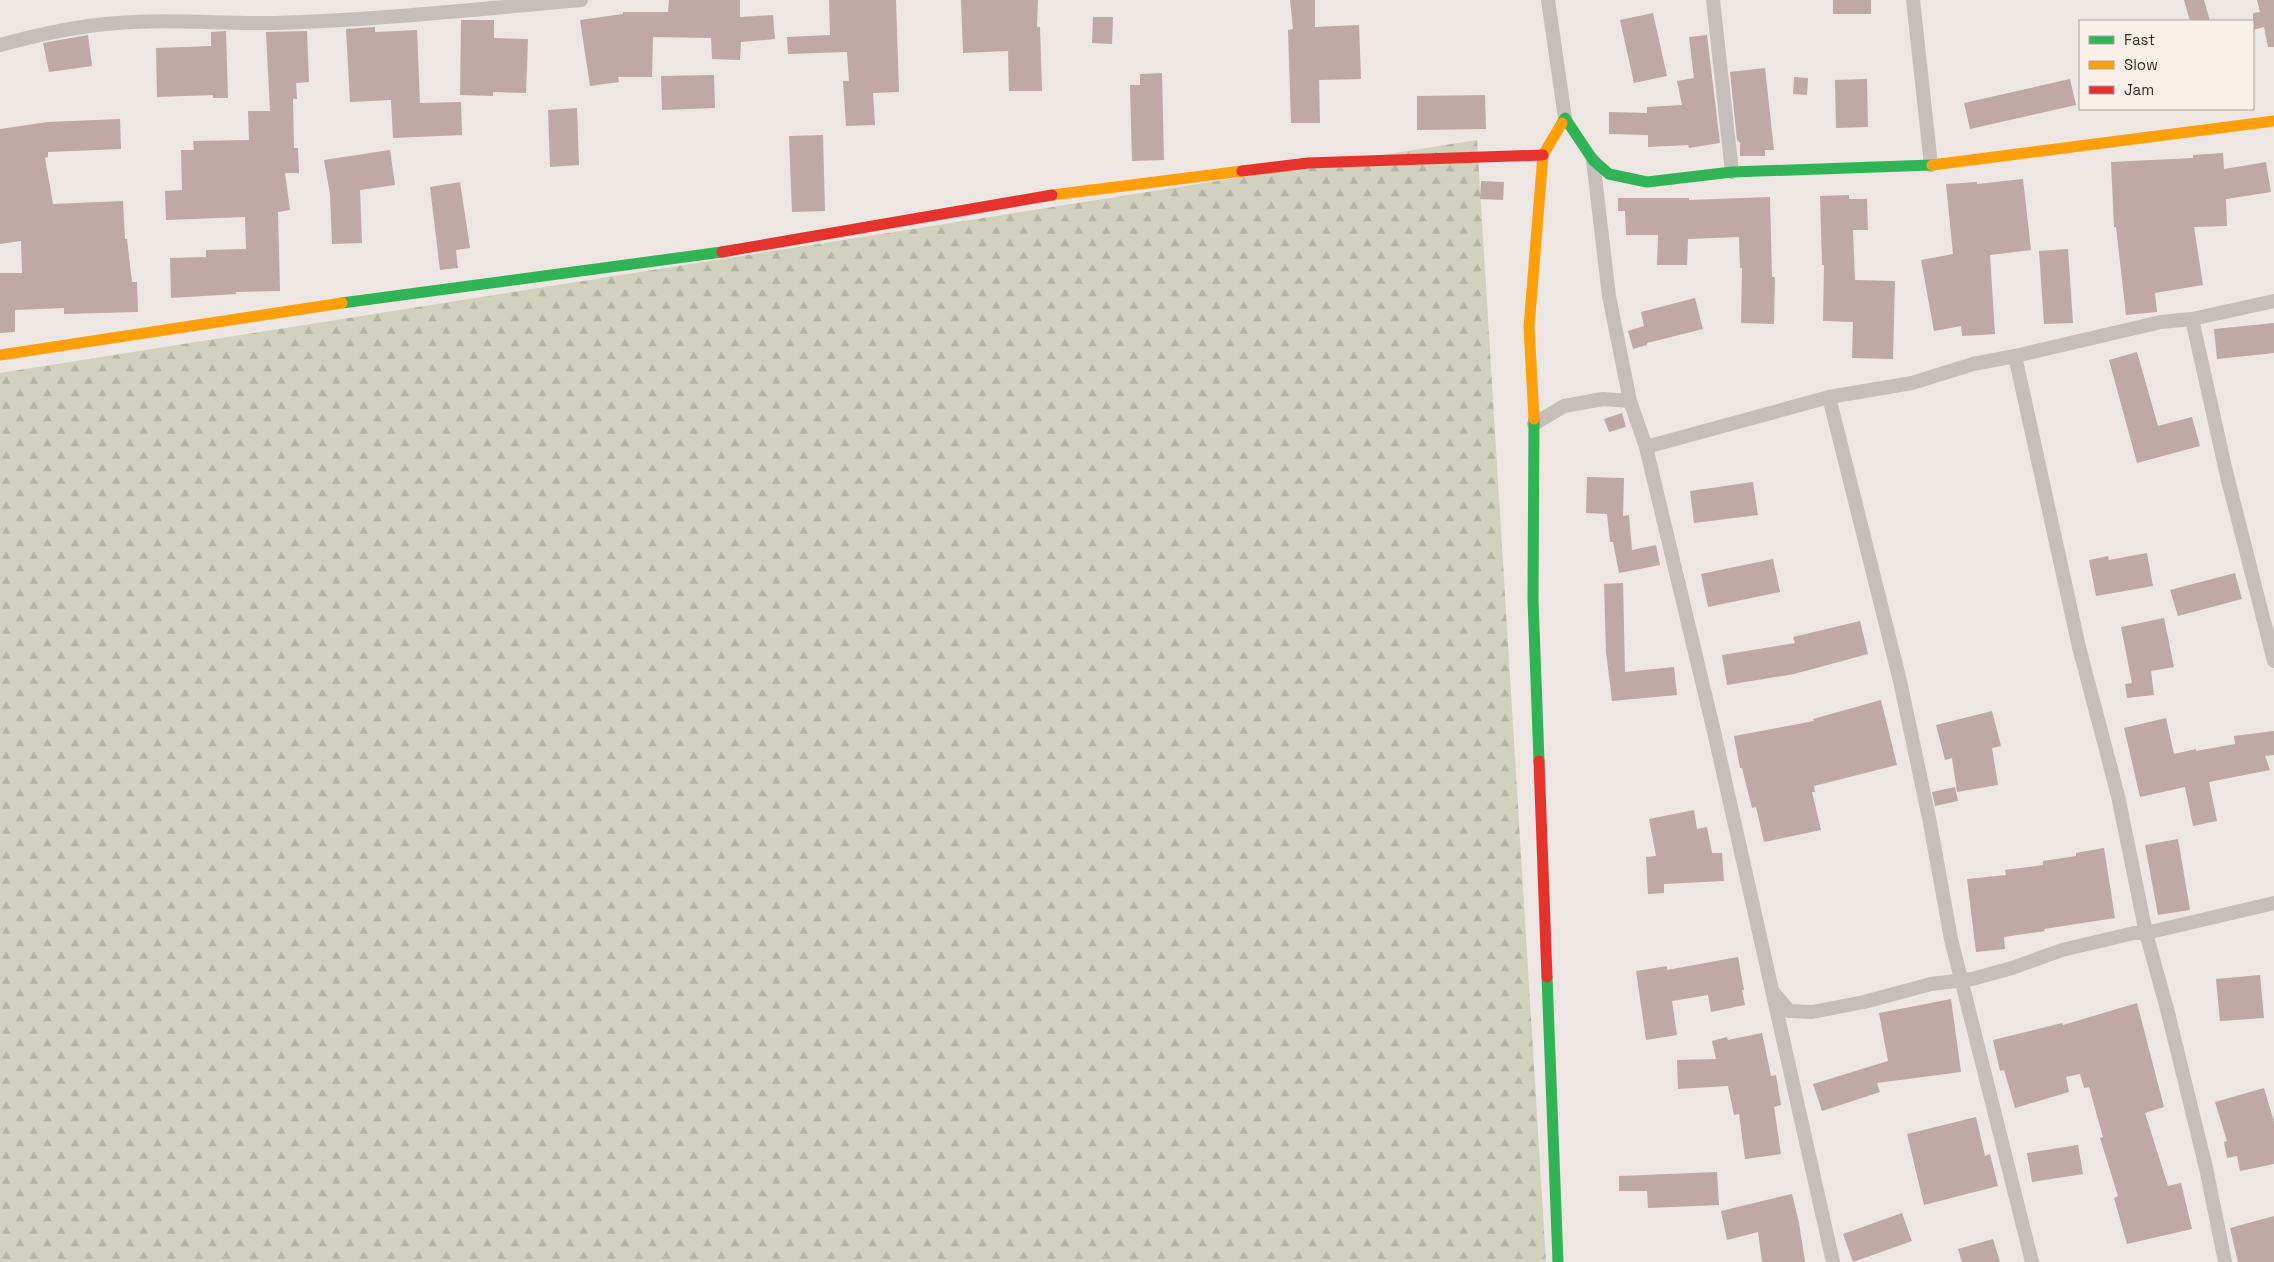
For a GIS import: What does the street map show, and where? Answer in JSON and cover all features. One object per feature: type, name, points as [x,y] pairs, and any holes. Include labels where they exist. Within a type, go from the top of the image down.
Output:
[{"type":"street","points":[[0,45],[33,36],[90,25],[135,23],[276,23],[581,0]]},
{"type":"street","points":[[1548,0],[1564,118],[1593,160],[1609,174],[1647,182],[1732,172],[1931,165],[2274,121]]},
{"type":"street","points":[[1713,0],[1732,172]]},
{"type":"street","points":[[1913,0],[1931,165]]},
{"type":"street","points":[[1558,1262],[1532,600],[1534,424],[1529,327],[1543,155],[1564,118]]},
{"type":"street","points":[[0,355],[278,312],[720,252],[1081,190],[1308,163],[1543,155]]},
{"type":"street","points":[[1593,160],[1609,296],[1630,401],[1646,447],[1715,736],[1833,1262]]},
{"type":"street","points":[[1646,447],[1829,397],[1912,382],[1973,364],[2016,356],[2161,322],[2192,319],[2274,301]]},
{"type":"street","points":[[2192,319],[2227,476],[2274,661]]},
{"type":"street","points":[[2016,356],[2079,647],[2118,796],[2146,933],[2167,1009],[2206,1168],[2225,1262]]},
{"type":"street","points":[[1829,397],[1900,681],[1930,823],[1951,939],[2032,1262]]},
{"type":"street","points":[[1534,424],[1564,406],[1603,399],[1630,401]]},
{"type":"street","points":[[1772,991],[1788,1012],[1812,1012],[1864,1002],[1931,984],[1962,980],[2012,968],[2062,950],[2134,932],[2146,933],[2274,903]]},
{"type":"green space","points":[[1477,140],[1546,1262],[0,1262],[0,373]]},
{"type":"building","points":[[669,0],[740,0],[740,17],[773,15],[775,39],[741,42],[740,60],[712,59],[711,38],[653,37],[652,77],[618,77],[619,82],[590,86],[580,20],[623,14],[623,12],[668,12]]},
{"type":"building","points":[[829,0],[896,0],[899,92],[873,93],[875,125],[846,126],[843,81],[849,81],[847,52],[788,54],[787,37],[830,35]]},
{"type":"building","points":[[961,0],[1038,0],[1037,27],[1040,27],[1042,91],[1009,91],[1008,51],[963,53]]},
{"type":"building","points":[[1290,0],[1315,0],[1315,27],[1359,25],[1361,79],[1319,80],[1320,123],[1291,123],[1288,30],[1293,29]]},
{"type":"building","points":[[1833,0],[1871,0],[1871,14],[1833,14]]},
{"type":"building","points":[[2184,0],[2204,0],[2210,20],[2190,20]]},
{"type":"building","points":[[2257,0],[2274,0],[2274,47],[2268,47],[2264,27],[2254,30],[2253,13],[2260,12]]},
{"type":"building","points":[[1653,13],[1667,76],[1634,83],[1620,20]]},
{"type":"building","points":[[1093,17],[1113,17],[1112,44],[1092,43]]},
{"type":"building","points":[[461,20],[494,20],[494,38],[528,39],[526,93],[493,92],[493,96],[460,95]]},
{"type":"building","points":[[375,27],[375,32],[417,30],[420,103],[461,102],[462,135],[393,138],[391,100],[350,102],[346,29]]},
{"type":"building","points":[[226,31],[228,98],[213,98],[213,95],[157,97],[156,48],[211,46],[211,32]]},
{"type":"building","points":[[307,31],[309,82],[296,83],[297,99],[293,99],[294,148],[298,148],[299,173],[285,173],[290,210],[278,212],[280,291],[236,292],[236,294],[171,298],[170,258],[206,257],[206,250],[246,249],[245,217],[166,220],[165,191],[182,190],[181,150],[194,150],[193,141],[249,140],[248,111],[270,111],[266,32]]},
{"type":"building","points":[[88,35],[92,66],[49,72],[43,43]]},
{"type":"building","points":[[1707,35],[1720,143],[1689,148],[1688,145],[1648,147],[1648,135],[1609,134],[1609,112],[1647,113],[1647,107],[1682,105],[1677,81],[1694,78],[1689,37]]},
{"type":"building","points":[[1765,68],[1774,150],[1765,150],[1765,156],[1740,156],[1740,143],[1737,140],[1730,72]]},
{"type":"building","points":[[1162,73],[1164,160],[1132,161],[1130,85],[1140,85],[1140,74]]},
{"type":"building","points":[[714,75],[715,108],[662,110],[661,76]]},
{"type":"building","points":[[1794,77],[1808,78],[1807,95],[1793,94]]},
{"type":"building","points":[[1867,79],[1868,127],[1836,128],[1835,80]]},
{"type":"building","points":[[2070,79],[2076,105],[1970,129],[1964,103]]},
{"type":"building","points":[[1485,95],[1486,129],[1417,130],[1417,96]]},
{"type":"building","points":[[577,108],[579,165],[550,167],[548,110]]},
{"type":"building","points":[[120,119],[121,149],[48,152],[48,157],[45,158],[53,204],[123,201],[125,239],[127,239],[132,282],[137,282],[138,312],[64,314],[64,308],[15,310],[15,332],[0,333],[0,273],[22,273],[21,241],[0,244],[0,129],[48,122]]},
{"type":"building","points":[[823,135],[825,211],[792,212],[789,136]]},
{"type":"building","points":[[390,150],[395,185],[360,190],[362,243],[332,244],[330,194],[324,160]]},
{"type":"building","points":[[2223,153],[2224,169],[2266,162],[2271,192],[2226,199],[2227,226],[2194,227],[2203,285],[2155,293],[2157,312],[2126,315],[2116,227],[2114,227],[2111,162],[2193,158],[2193,155]]},
{"type":"building","points":[[2023,179],[2031,250],[1990,255],[1995,334],[1962,336],[1961,326],[1934,331],[1921,260],[1953,254],[1946,184],[1977,182],[1977,184]]},
{"type":"building","points":[[1481,181],[1504,182],[1503,200],[1480,199]]},
{"type":"building","points":[[460,182],[470,248],[456,250],[458,268],[440,270],[430,187]]},
{"type":"building","points":[[1849,195],[1849,199],[1867,199],[1868,230],[1853,230],[1855,280],[1895,281],[1893,359],[1852,358],[1853,322],[1823,321],[1824,265],[1822,265],[1820,196]]},
{"type":"building","points":[[1770,197],[1772,277],[1775,277],[1774,324],[1741,323],[1742,268],[1740,268],[1739,237],[1688,239],[1687,265],[1657,265],[1658,235],[1626,235],[1625,211],[1618,211],[1618,198],[1689,198],[1689,200]]},
{"type":"building","points":[[2068,249],[2073,323],[2044,324],[2039,251]]},
{"type":"building","points":[[1695,298],[1703,329],[1647,343],[1647,345],[1633,349],[1628,331],[1644,326],[1641,312]]},
{"type":"building","points":[[2274,323],[2274,353],[2217,359],[2214,329]]},
{"type":"building","points":[[2137,352],[2158,426],[2192,417],[2200,446],[2137,463],[2109,360]]},
{"type":"building","points":[[1622,413],[1626,427],[1609,432],[1604,419]]},
{"type":"building","points":[[1587,477],[1624,478],[1623,516],[1629,515],[1632,550],[1656,545],[1660,565],[1619,573],[1613,542],[1610,542],[1607,514],[1586,513]]},
{"type":"building","points":[[1753,482],[1758,515],[1694,523],[1690,491]]},
{"type":"building","points":[[2147,553],[2153,586],[2096,596],[2089,560],[2108,556],[2109,560]]},
{"type":"building","points":[[1773,559],[1780,592],[1708,607],[1701,574]]},
{"type":"building","points":[[2235,573],[2242,599],[2178,616],[2170,590]]},
{"type":"building","points":[[1623,583],[1625,672],[1674,667],[1677,695],[1612,701],[1606,652],[1604,584]]},
{"type":"building","points":[[2164,618],[2174,667],[2151,671],[2154,695],[2127,698],[2125,684],[2132,683],[2121,627]]},
{"type":"building","points":[[1860,621],[1868,654],[1794,674],[1727,685],[1722,655],[1795,643],[1793,637]]},
{"type":"building","points":[[1881,700],[1897,765],[1814,786],[1815,792],[1812,792],[1821,830],[1764,842],[1756,807],[1752,808],[1742,768],[1740,768],[1734,736],[1814,721],[1813,719]]},
{"type":"building","points":[[1992,711],[2001,746],[1992,748],[1998,785],[1957,792],[1952,758],[1945,760],[1936,725]]},
{"type":"building","points":[[2166,718],[2174,754],[2235,744],[2234,736],[2274,731],[2274,755],[2265,756],[2270,770],[2209,782],[2217,821],[2193,826],[2185,787],[2140,797],[2124,728]]},
{"type":"building","points":[[1955,787],[1958,801],[1935,806],[1932,792]]},
{"type":"building","points":[[1694,810],[1697,829],[1707,827],[1712,853],[1722,853],[1724,881],[1664,884],[1664,893],[1648,894],[1646,857],[1656,856],[1649,819]]},
{"type":"building","points":[[2178,839],[2190,910],[2158,915],[2145,845]]},
{"type":"building","points":[[2104,848],[2115,918],[2004,937],[2005,949],[1976,952],[1967,879],[2006,875],[2005,870],[2043,865],[2043,861],[2076,856],[2076,853]]},
{"type":"building","points":[[1738,957],[1745,1005],[1711,1012],[1708,995],[1672,1001],[1677,1035],[1646,1040],[1636,971],[1667,966],[1667,970]]},
{"type":"building","points":[[2260,975],[2264,1018],[2220,1021],[2216,979]]},
{"type":"building","points":[[1951,999],[1961,1072],[1877,1083],[1880,1092],[1822,1111],[1813,1084],[1888,1061],[1879,1013]]},
{"type":"building","points":[[2137,1003],[2164,1107],[2145,1113],[2168,1186],[2181,1183],[2192,1229],[2127,1244],[2114,1198],[2118,1196],[2100,1138],[2103,1137],[2089,1087],[2084,1088],[2080,1074],[2066,1077],[2069,1092],[2015,1108],[2004,1070],[2000,1071],[1993,1040],[2062,1023],[2063,1025]]},
{"type":"building","points":[[1762,1033],[1771,1076],[1776,1075],[1781,1105],[1774,1107],[1781,1154],[1745,1159],[1739,1114],[1734,1115],[1728,1086],[1678,1089],[1677,1060],[1716,1059],[1712,1041],[1727,1037],[1728,1040]]},
{"type":"building","points":[[2264,1088],[2274,1122],[2274,1164],[2240,1171],[2237,1156],[2227,1158],[2224,1142],[2227,1141],[2215,1102]]},
{"type":"building","points":[[1976,1117],[1985,1156],[1990,1154],[1998,1186],[1924,1205],[1907,1134]]},
{"type":"building","points":[[2078,1145],[2083,1174],[2032,1182],[2027,1153]]},
{"type":"building","points":[[1717,1172],[1719,1205],[1648,1208],[1647,1191],[1619,1191],[1619,1176]]},
{"type":"building","points":[[1792,1194],[1805,1262],[1762,1262],[1758,1232],[1727,1240],[1721,1211]]},
{"type":"building","points":[[1902,1213],[1912,1241],[1853,1262],[1843,1234]]},
{"type":"building","points":[[2274,1216],[2274,1262],[2238,1262],[2230,1228]]},
{"type":"building","points":[[1993,1239],[2000,1262],[1962,1262],[1958,1249]]},
{"type":"traffic: fast","points":[[1562,123],[1565,118],[1593,160],[1609,174],[1647,182],[1732,172],[1932,165]]},
{"type":"traffic: fast","points":[[342,303],[722,252]]},
{"type":"traffic: fast","points":[[1534,419],[1533,600],[1539,761]]},
{"type":"traffic: fast","points":[[1547,977],[1558,1262]]},
{"type":"traffic: slow","points":[[1932,165],[2274,121]]},
{"type":"traffic: slow","points":[[1534,419],[1529,327],[1543,155],[1562,123]]},
{"type":"traffic: slow","points":[[1052,195],[1242,171]]},
{"type":"traffic: slow","points":[[0,355],[342,303]]},
{"type":"traffic: jam","points":[[1242,171],[1308,163],[1543,155]]},
{"type":"traffic: jam","points":[[722,252],[1052,195]]},
{"type":"traffic: jam","points":[[1539,761],[1547,977]]}]
